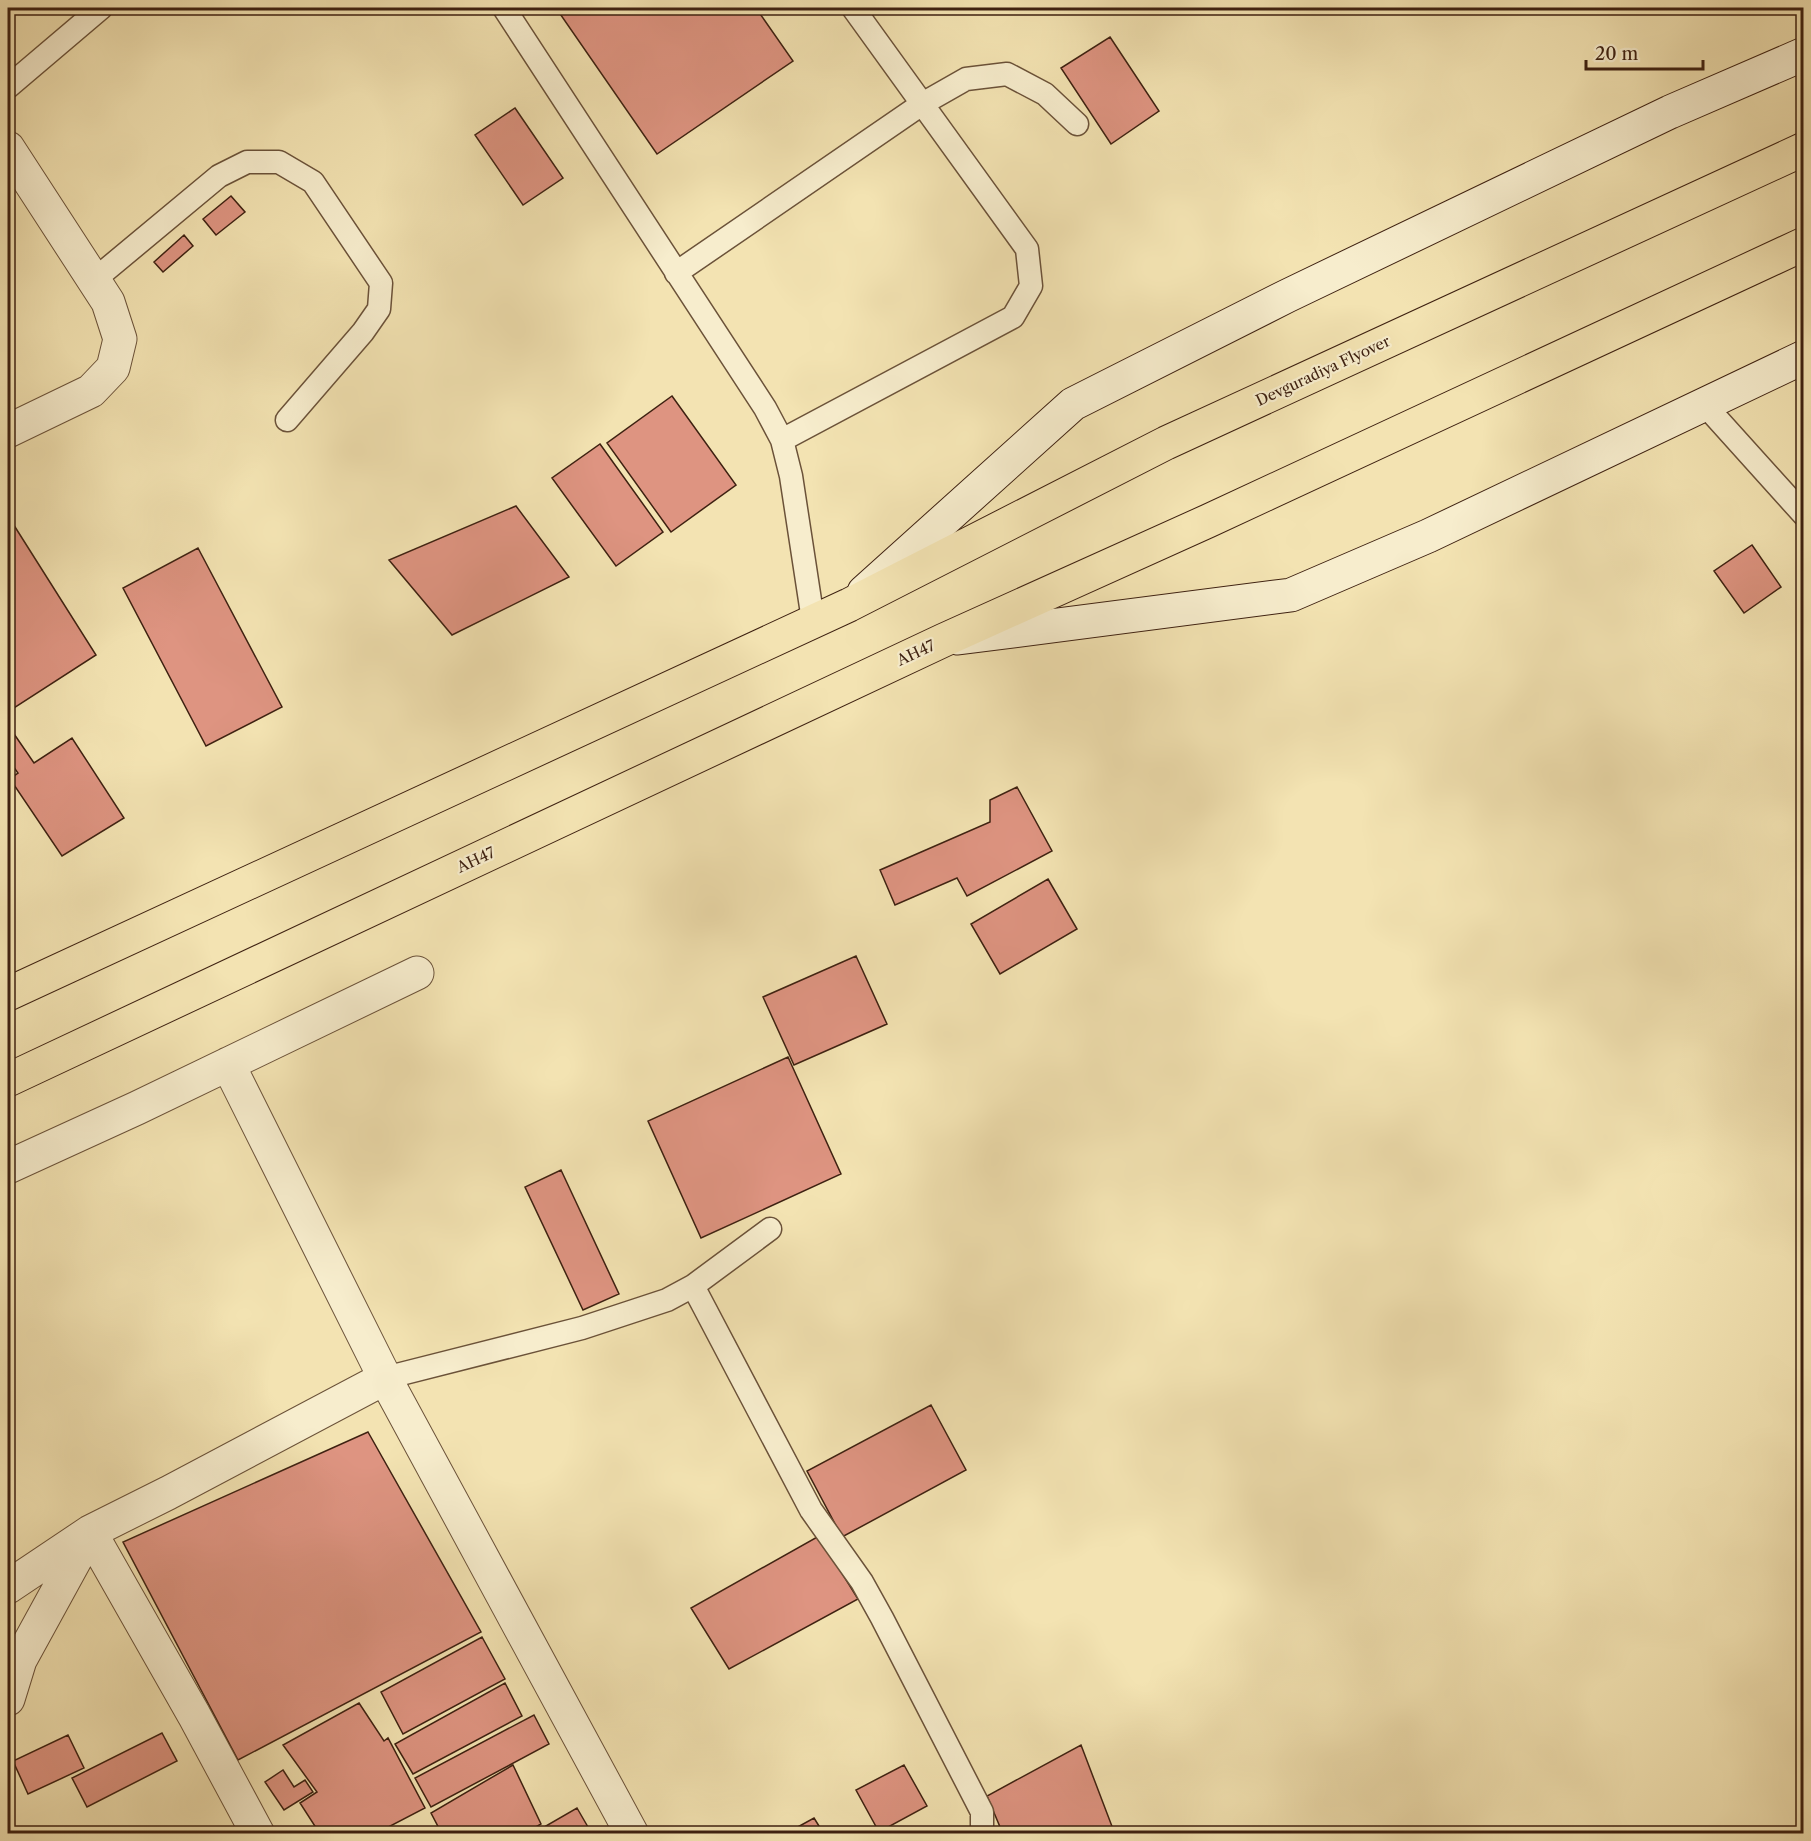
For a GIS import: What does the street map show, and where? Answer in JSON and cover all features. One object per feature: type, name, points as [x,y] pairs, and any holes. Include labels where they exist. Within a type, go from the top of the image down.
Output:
[{"type":"highway","name":"Devguradiya Flyover","points":[[849,605],[1166,443],[1803,149]]},
{"type":"highway","points":[[944,640],[1803,244]]},
{"type":"highway","points":[[8,994],[849,605]]},
{"type":"highway","name":"AH47","points":[[8,1080],[944,640]]},
{"type":"street","points":[[849,605],[1073,404],[1287,296],[1670,112],[1803,54]]},
{"type":"street","points":[[8,148],[108,302],[120,339],[113,368],[91,391],[8,431]]},
{"type":"street","points":[[944,640],[1291,595],[1428,536],[1803,357]]},
{"type":"street","points":[[8,1167],[137,1108],[417,973]]},
{"type":"street","points":[[228,1064],[385,1378],[632,1833]]},
{"type":"street","points":[[8,1587],[90,1532],[385,1378]]},
{"type":"street","points":[[8,1699],[20,1660],[90,1532]]},
{"type":"street","points":[[90,1532],[258,1833]]},
{"type":"lane","points":[[8,87],[101,8]]},
{"type":"lane","points":[[504,8],[765,408],[782,440],[791,476],[813,620]]},
{"type":"lane","points":[[782,440],[1013,317],[1030,286],[1027,249],[854,8]]},
{"type":"lane","points":[[676,273],[922,104],[966,79],[1006,74],[1045,94],[1077,124]]},
{"type":"lane","points":[[94,280],[219,176],[247,162],[279,162],[313,182],[381,283],[379,309],[363,333],[287,420]]},
{"type":"lane","points":[[1704,404],[1803,515]]},
{"type":"lane","points":[[385,1378],[582,1328],[667,1300],[693,1286],[770,1229]]},
{"type":"lane","points":[[693,1286],[811,1510],[862,1582],[882,1618],[982,1812],[981,1833]]},
{"type":"building","points":[[556,8],[756,8],[793,61],[657,154]]},
{"type":"building","points":[[1110,37],[1159,111],[1111,144],[1061,68]]},
{"type":"building","points":[[515,108],[563,178],[523,205],[475,135]]},
{"type":"building","points":[[231,196],[245,212],[216,235],[203,219]]},
{"type":"building","points":[[184,235],[193,246],[163,272],[154,262]]},
{"type":"building","points":[[672,396],[736,485],[671,532],[607,443]]},
{"type":"building","points":[[600,444],[663,532],[616,566],[552,478]]},
{"type":"building","points":[[516,506],[569,577],[452,635],[389,560]]},
{"type":"building","points":[[10,519],[96,655],[14,708],[8,705],[8,520]]},
{"type":"building","points":[[1752,545],[1781,587],[1744,613],[1714,571]]},
{"type":"building","points":[[198,548],[282,707],[206,746],[123,588]]},
{"type":"building","points":[[12,731],[34,763],[72,738],[124,818],[62,856],[10,779],[18,773],[8,759],[8,734]]},
{"type":"building","points":[[1017,787],[1052,851],[967,896],[957,878],[895,905],[880,870],[990,822],[990,800]]},
{"type":"building","points":[[1048,879],[1077,929],[1000,974],[971,924]]},
{"type":"building","points":[[856,956],[887,1024],[794,1065],[763,997]]},
{"type":"building","points":[[788,1057],[841,1174],[701,1238],[648,1121]]},
{"type":"building","points":[[561,1170],[619,1294],[583,1310],[525,1187]]},
{"type":"building","points":[[931,1405],[966,1470],[842,1537],[807,1471]]},
{"type":"building","points":[[368,1432],[481,1632],[238,1760],[123,1542]]},
{"type":"building","points":[[819,1536],[858,1599],[729,1669],[691,1608]]},
{"type":"building","points":[[482,1637],[505,1679],[403,1734],[381,1692]]},
{"type":"building","points":[[505,1683],[522,1716],[413,1774],[395,1744]]},
{"type":"building","points":[[359,1703],[384,1741],[388,1738],[425,1808],[375,1834],[320,1834],[300,1803],[317,1792],[283,1745]]},
{"type":"building","points":[[534,1715],[549,1744],[431,1807],[415,1778]]},
{"type":"building","points":[[162,1733],[177,1761],[87,1807],[72,1778]]},
{"type":"building","points":[[68,1735],[84,1768],[28,1794],[13,1761]]},
{"type":"building","points":[[1081,1745],[1113,1829],[1100,1834],[1003,1834],[987,1796]]},
{"type":"building","points":[[513,1765],[541,1824],[524,1834],[442,1834],[431,1813]]},
{"type":"building","points":[[904,1765],[927,1806],[879,1832],[856,1790]]},
{"type":"building","points":[[283,1770],[294,1787],[305,1780],[313,1792],[284,1810],[265,1782]]},
{"type":"building","points":[[577,1808],[592,1834],[532,1834]]},
{"type":"building","points":[[814,1818],[824,1834],[785,1834]]}]
